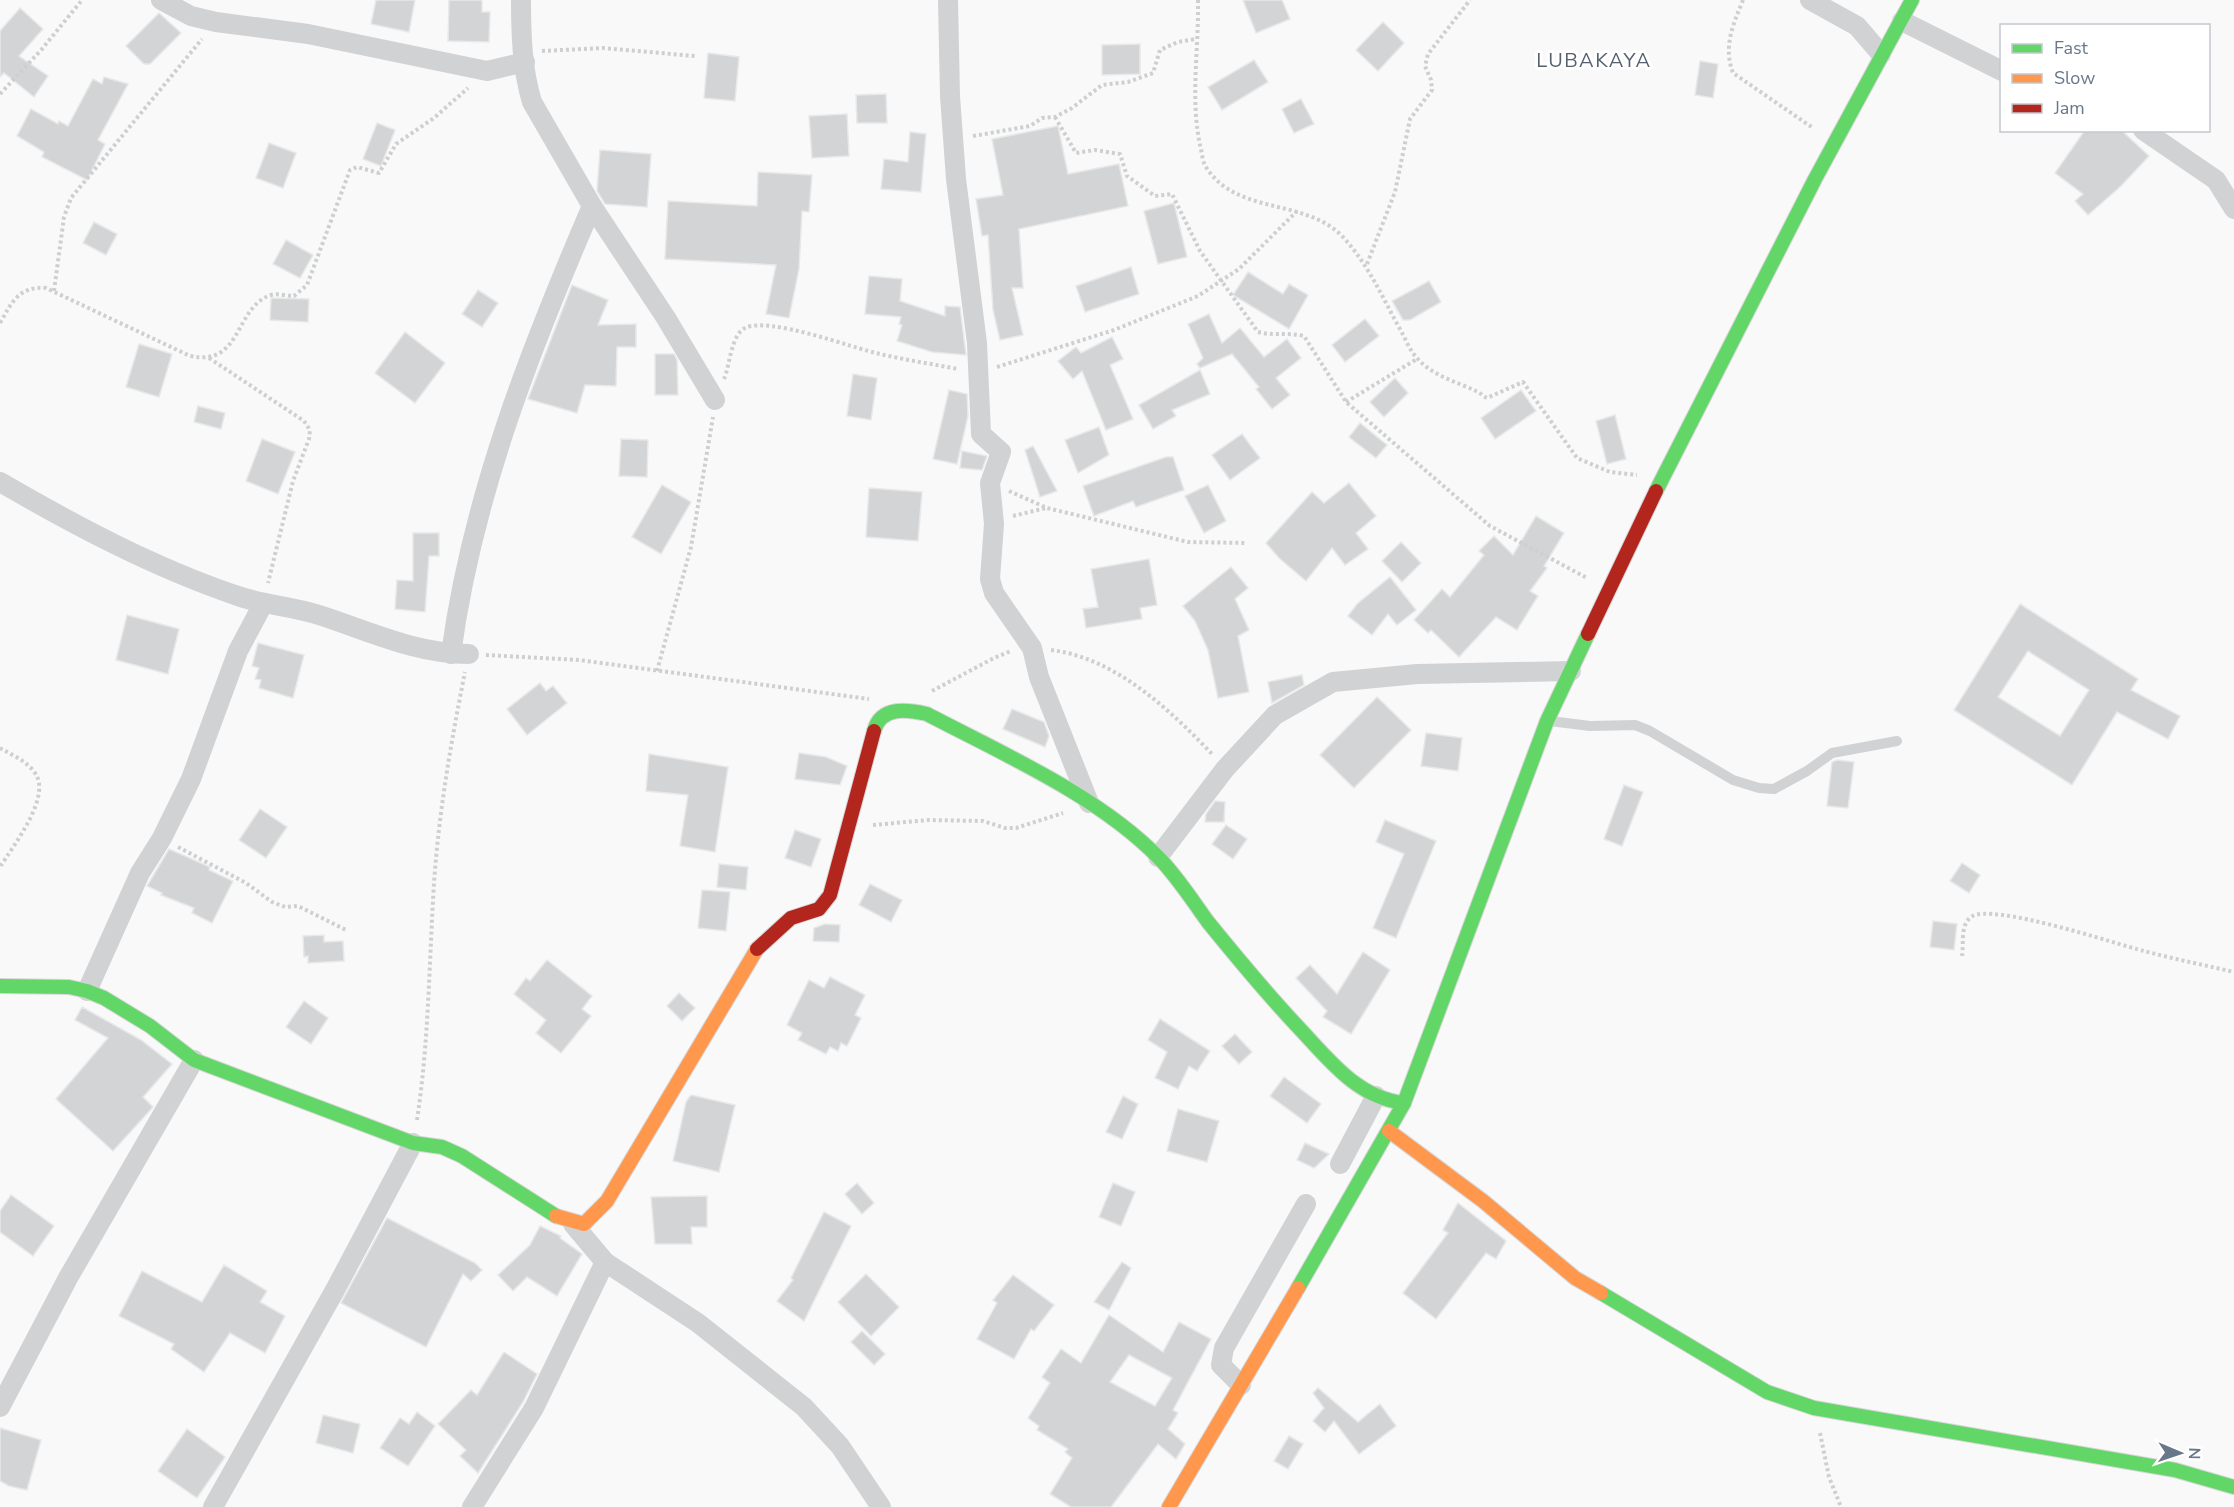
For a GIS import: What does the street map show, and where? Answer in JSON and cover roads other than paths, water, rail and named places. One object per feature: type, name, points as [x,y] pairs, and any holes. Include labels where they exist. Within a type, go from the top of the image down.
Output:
[{"type":"street","points":[[161,0],[191,15],[216,22],[308,34],[487,71],[525,62]]},
{"type":"street","points":[[521,0],[522,37],[532,102],[592,206],[666,318],[716,400]]},
{"type":"street","points":[[948,0],[950,96],[961,224],[977,343],[981,434],[1001,452],[990,483],[994,524],[990,579],[994,593],[1032,648],[1039,677],[1089,803]]},
{"type":"street","points":[[1810,0],[1857,26],[1881,54]]},
{"type":"street","points":[[1169,1507],[1404,1103],[1547,721],[1662,478],[1881,54],[1912,0]]},
{"type":"street","points":[[1902,21],[2000,70]]},
{"type":"street","points":[[2146,132],[2216,180],[2234,209]]},
{"type":"street","points":[[0,482],[58,515],[191,578],[263,604],[317,614],[394,641],[460,654],[459,594],[499,443],[544,317],[592,206]]},
{"type":"street","points":[[87,991],[140,873],[162,838],[191,779],[238,651],[263,604]]},
{"type":"street","points":[[1158,857],[1225,769],[1275,715],[1332,682],[1417,674],[1571,671]]},
{"type":"street","points":[[573,1224],[584,1224],[607,1201],[760,945],[791,918],[819,909],[830,895],[875,726],[886,714],[902,709],[927,714],[1063,786],[1089,803],[1158,857],[1255,981],[1342,1074],[1365,1091],[1387,1101],[1404,1103]]},
{"type":"street","points":[[0,986],[69,987],[87,991],[104,998],[150,1026],[194,1060],[413,1143],[445,1147],[500,1178],[554,1215],[573,1224],[605,1262],[698,1323],[804,1407],[840,1446],[881,1507]]},
{"type":"street","points":[[0,1407],[68,1278],[194,1060]]},
{"type":"street","points":[[1340,1164],[1376,1096]]},
{"type":"street","points":[[1389,1131],[1483,1201],[1575,1278],[1767,1392],[1814,1408],[2093,1458],[2175,1470],[2234,1487]]},
{"type":"street","points":[[213,1507],[346,1269],[413,1143]]},
{"type":"street","points":[[1241,1385],[1221,1365],[1224,1348],[1306,1204]]},
{"type":"street","points":[[472,1507],[534,1408],[605,1262]]},
{"type":"lane","points":[[1547,721],[1590,726],[1635,725],[1650,731],[1733,780],[1774,789],[1807,771],[1832,753],[1897,741]]},
{"type":"district","name":"LUBAKAYA","points":[[1594,60]]}]
